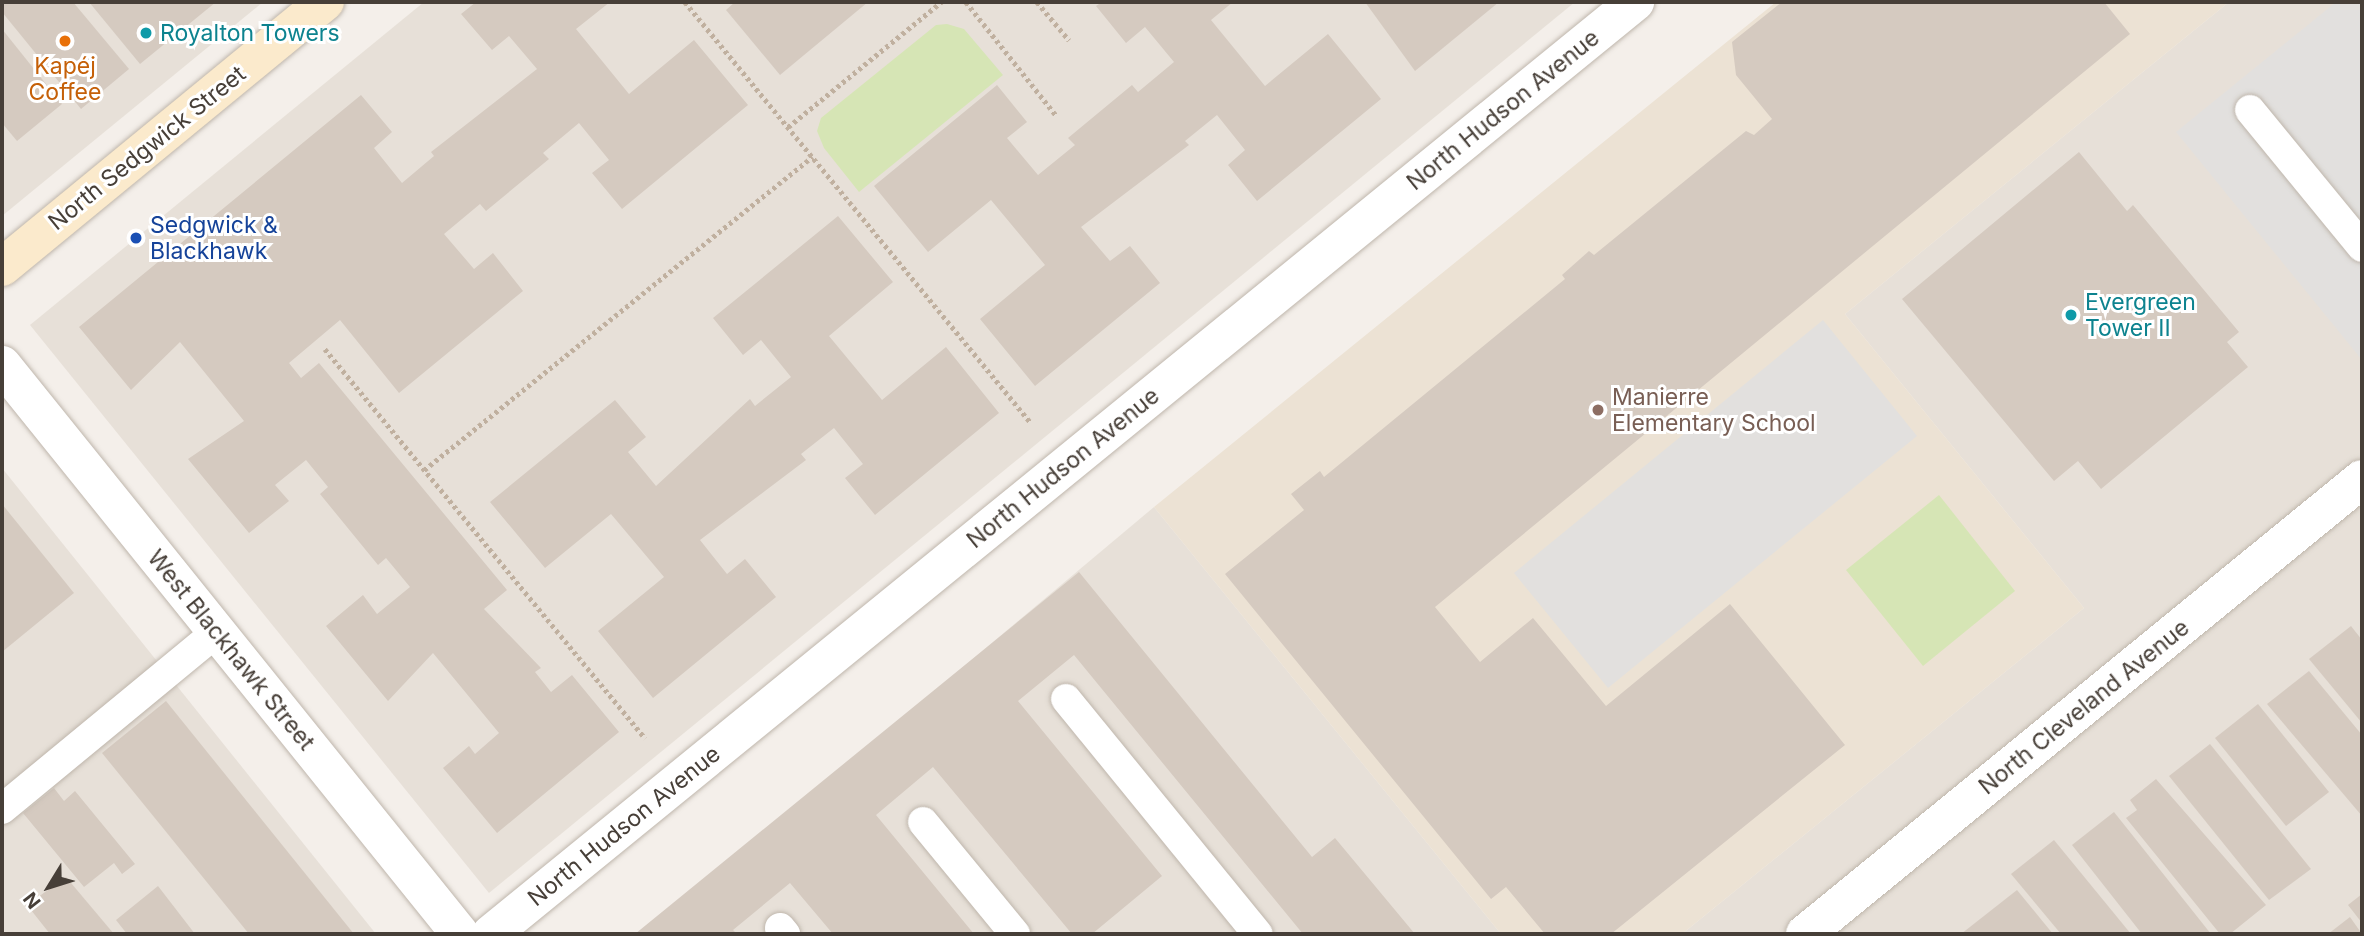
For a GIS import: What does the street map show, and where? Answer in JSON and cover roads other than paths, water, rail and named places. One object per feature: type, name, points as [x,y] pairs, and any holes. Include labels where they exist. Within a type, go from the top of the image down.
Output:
[{"type":"street","name":"North Sedgwick Street","points":[[2,267],[325,2]]},
{"type":"street","name":"North Hudson Avenue","points":[[491,934],[1635,2]]},
{"type":"street","name":"West Blackhawk Street","points":[[2,365],[460,934]]},
{"type":"street","name":"North Cleveland Avenue","points":[[1805,934],[2362,479]]},
{"type":"lane","points":[[2250,110],[2362,247]]},
{"type":"lane","points":[[2,809],[217,632]]},
{"type":"lane","points":[[1066,699],[1258,934]]},
{"type":"lane","points":[[923,822],[1015,934]]},
{"type":"place","name":"Royalton Towers","points":[[146,33]]},
{"type":"place","name":"Kapéj Coffee","points":[[65,41]]},
{"type":"place","name":"Sedgwick & Blackhawk","points":[[136,238]]},
{"type":"place","name":"Evergreen Tower II","points":[[2071,315]]},
{"type":"place","name":"Manierre Elementary School","points":[[1598,410]]}]
